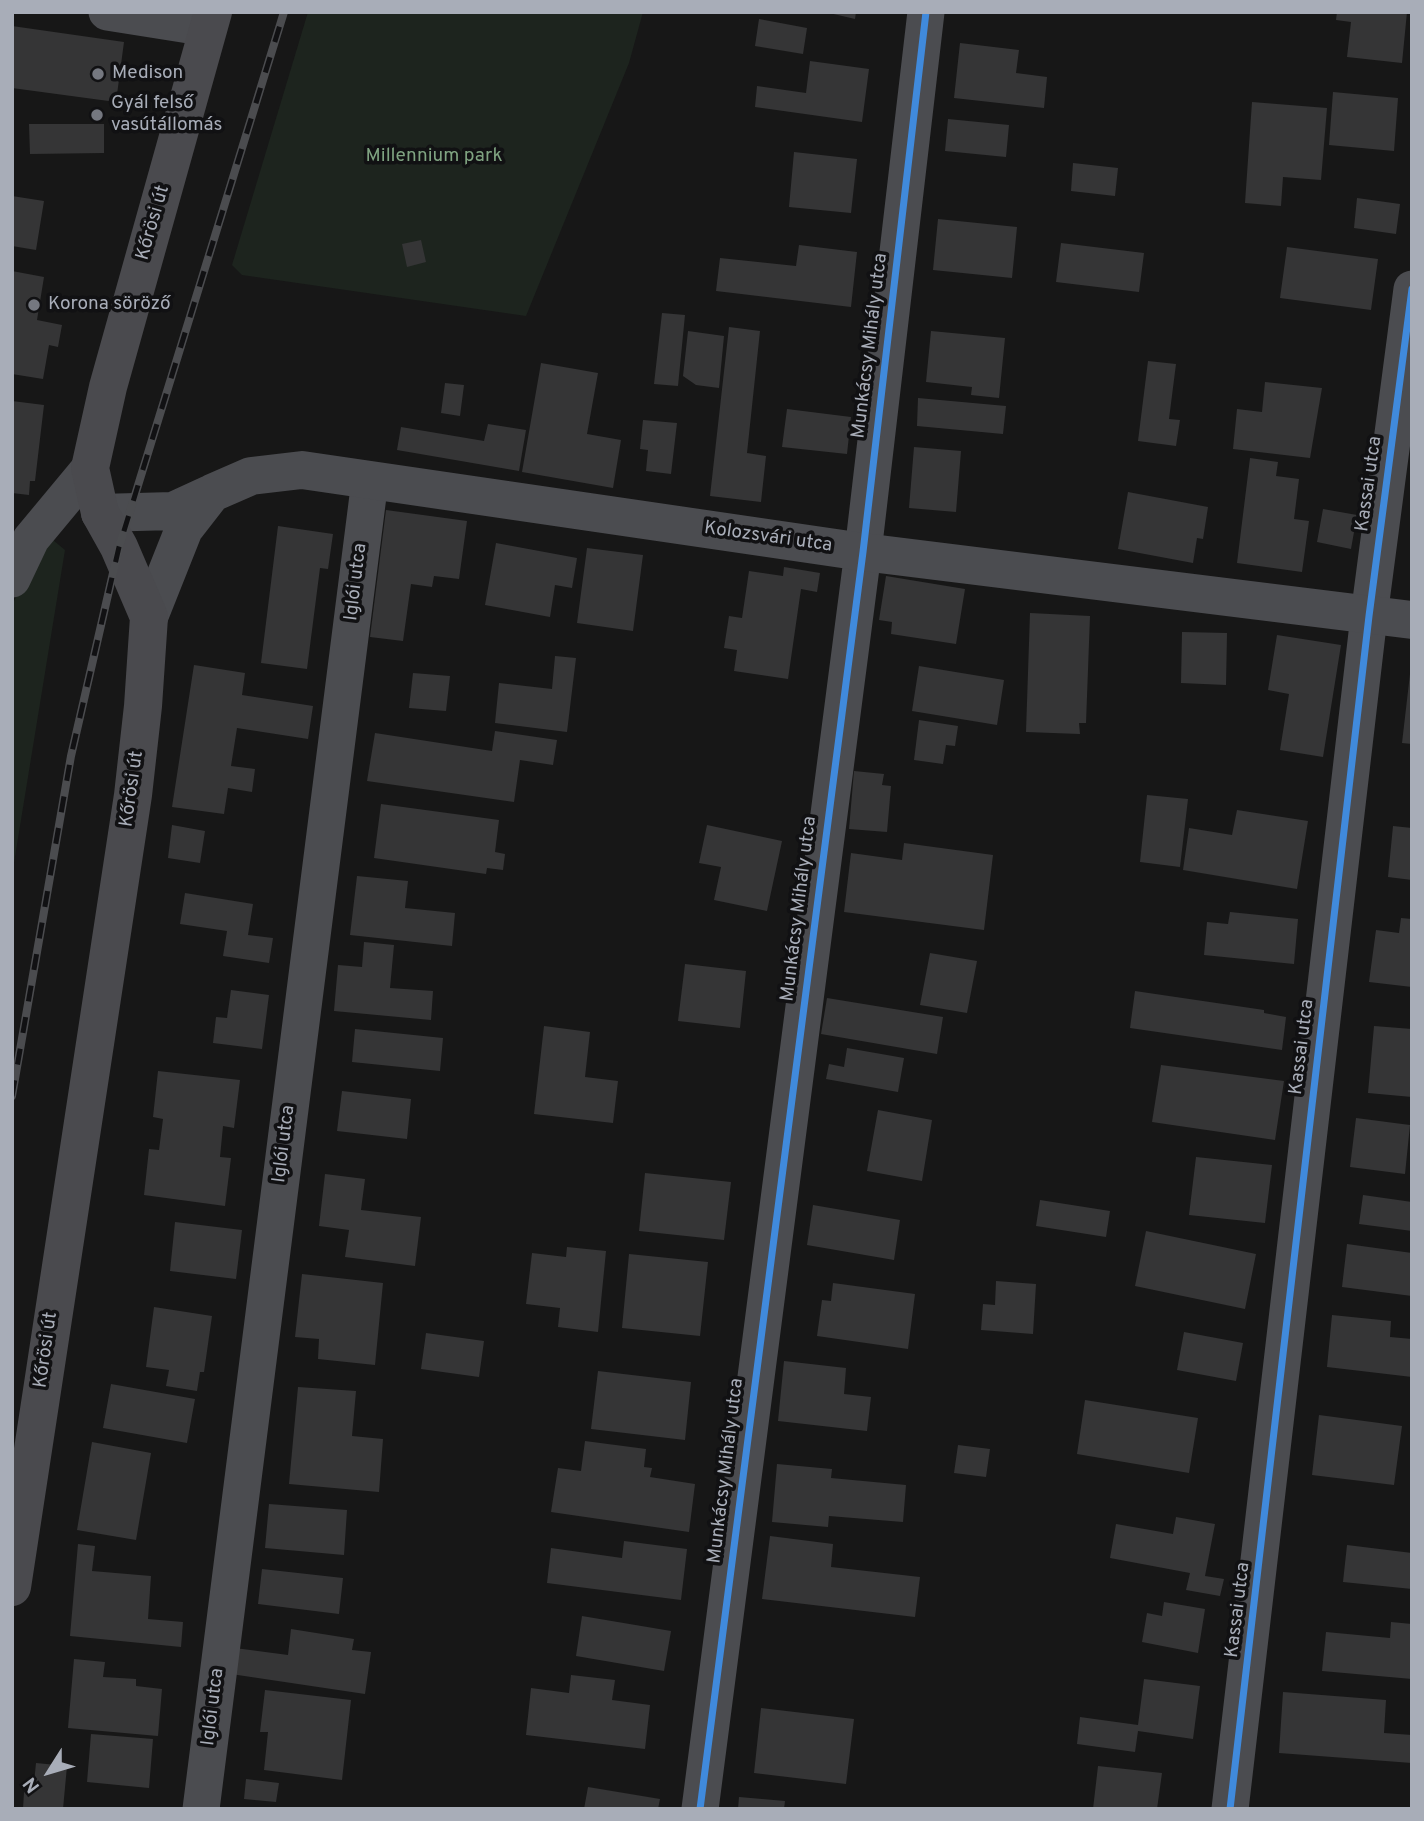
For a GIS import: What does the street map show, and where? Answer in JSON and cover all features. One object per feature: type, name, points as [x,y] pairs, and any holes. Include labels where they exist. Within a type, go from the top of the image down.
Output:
[{"type":"main road","name":"Kőrösi út","points":[[12,1587],[133,795],[149,617],[119,547],[100,513],[90,468],[108,387],[211,20]]},
{"type":"street","points":[[107,12],[211,20]]},
{"type":"street","name":"Munkácsy Mihály utca","points":[[699,1809],[863,552],[926,12]]},
{"type":"street","name":"Kassai utca","points":[[1230,1809],[1369,616],[1412,289]]},
{"type":"street","points":[[12,579],[31,539],[90,468]]},
{"type":"street","name":"Kolozsvári utca","points":[[100,513],[173,511],[251,476],[302,470],[863,552],[1412,621]]},
{"type":"street","name":"Iglói utca","points":[[201,1809],[370,480]]},
{"type":"street","name":"Kolozsvári utca","points":[[149,617],[184,529],[212,493]]},
{"type":"green space","name":"Millennium park","points":[[308,12],[643,12],[629,63],[526,316],[242,275],[232,265]]},
{"type":"green space","points":[[53,540],[65,550],[12,875],[12,605],[33,563]]},
{"type":"building","points":[[825,12],[856,12],[855,19]]},
{"type":"building","points":[[1337,12],[1407,12],[1402,63],[1347,57],[1351,22],[1336,20]]},
{"type":"building","points":[[759,19],[807,28],[803,54],[755,46]]},
{"type":"building","points":[[12,26],[124,42],[116,102],[12,88]]},
{"type":"building","points":[[960,43],[1019,50],[1016,73],[1047,77],[1044,108],[954,98]]},
{"type":"building","points":[[810,61],[869,69],[862,122],[755,107],[757,86],[806,93]]},
{"type":"building","points":[[1333,92],[1398,98],[1394,151],[1329,145]]},
{"type":"building","points":[[1252,102],[1327,108],[1321,180],[1283,177],[1281,206],[1245,203]]},
{"type":"building","points":[[948,119],[1009,125],[1006,157],[945,151]]},
{"type":"building","points":[[29,124],[104,124],[104,153],[30,154]]},
{"type":"building","points":[[794,152],[857,159],[851,213],[789,207]]},
{"type":"building","points":[[1073,163],[1118,168],[1115,196],[1071,191]]},
{"type":"building","points":[[12,196],[44,201],[36,250],[12,246]]},
{"type":"building","points":[[1357,198],[1400,204],[1396,234],[1354,228]]},
{"type":"building","points":[[938,219],[1017,227],[1012,278],[933,270]]},
{"type":"building","points":[[421,240],[426,262],[407,267],[402,244]]},
{"type":"building","points":[[1061,243],[1144,253],[1139,292],[1056,282]]},
{"type":"building","points":[[799,245],[857,252],[851,307],[716,291],[720,258],[796,266]]},
{"type":"building","points":[[1287,247],[1378,259],[1371,310],[1280,298]]},
{"type":"building","points":[[12,271],[44,277],[37,320],[62,325],[58,347],[49,345],[43,379],[12,374]]},
{"type":"building","points":[[662,313],[685,315],[678,386],[654,384]]},
{"type":"building","points":[[729,327],[760,331],[747,453],[766,456],[761,502],[710,496]]},
{"type":"building","points":[[688,331],[724,336],[719,388],[696,385],[683,376]]},
{"type":"building","points":[[931,331],[1005,338],[999,398],[971,395],[972,387],[926,382]]},
{"type":"building","points":[[1148,361],[1176,364],[1169,419],[1180,420],[1176,446],[1138,441]]},
{"type":"building","points":[[541,363],[598,373],[587,434],[621,440],[613,488],[522,472]]},
{"type":"building","points":[[1265,382],[1322,388],[1310,458],[1233,449],[1237,409],[1262,412]]},
{"type":"building","points":[[445,383],[464,385],[460,416],[441,413]]},
{"type":"building","points":[[918,398],[1006,406],[1003,434],[917,426]]},
{"type":"building","points":[[12,401],[44,405],[35,481],[30,481],[29,495],[12,493]]},
{"type":"building","points":[[787,409],[851,417],[847,454],[782,447]]},
{"type":"building","points":[[643,420],[677,423],[671,474],[646,471],[648,450],[640,449]]},
{"type":"building","points":[[488,424],[526,430],[519,471],[397,450],[401,427],[484,441]]},
{"type":"building","points":[[914,447],[961,451],[956,512],[909,508]]},
{"type":"building","points":[[1250,458],[1278,462],[1276,476],[1299,479],[1294,519],[1309,521],[1302,572],[1237,563]]},
{"type":"building","points":[[1128,492],[1208,507],[1203,539],[1197,538],[1193,563],[1118,549]]},
{"type":"building","points":[[1323,509],[1357,515],[1351,549],[1317,542]]},
{"type":"building","points":[[386,510],[467,521],[459,579],[434,576],[432,587],[411,584],[403,641],[370,637]]},
{"type":"building","points":[[278,526],[333,534],[328,569],[320,568],[307,669],[261,663]]},
{"type":"building","points":[[496,543],[577,558],[572,588],[555,585],[550,617],[485,605]]},
{"type":"building","points":[[587,548],[643,555],[633,631],[577,623]]},
{"type":"building","points":[[784,567],[820,573],[817,592],[801,589],[788,679],[734,671],[737,650],[724,648],[729,616],[742,618],[749,571],[783,576]]},
{"type":"building","points":[[886,576],[965,589],[956,644],[891,634],[892,622],[879,620]]},
{"type":"building","points":[[1030,613],[1090,616],[1086,723],[1079,723],[1080,734],[1026,732]]},
{"type":"building","points":[[1182,632],[1227,633],[1226,685],[1181,683]]},
{"type":"building","points":[[1277,635],[1341,645],[1323,757],[1280,750],[1289,694],[1268,690]]},
{"type":"building","points":[[555,656],[576,658],[567,732],[495,723],[499,683],[552,689]]},
{"type":"building","points":[[194,665],[245,673],[242,695],[313,706],[308,739],[237,728],[231,766],[255,769],[252,792],[228,788],[224,814],[172,807]]},
{"type":"building","points":[[919,666],[1004,680],[997,725],[912,711]]},
{"type":"building","points":[[413,673],[450,676],[446,711],[409,708]]},
{"type":"building","points":[[1412,674],[1412,744],[1402,743]]},
{"type":"building","points":[[919,720],[958,726],[955,746],[946,745],[943,764],[914,760]]},
{"type":"building","points":[[495,731],[557,740],[553,765],[520,760],[514,802],[367,781],[375,733],[492,751]]},
{"type":"building","points":[[854,771],[884,774],[882,785],[891,786],[887,832],[849,829]]},
{"type":"building","points":[[1147,795],[1188,799],[1180,867],[1140,862]]},
{"type":"building","points":[[381,804],[499,820],[495,852],[505,854],[503,870],[487,868],[486,874],[374,858]]},
{"type":"building","points":[[1237,810],[1308,821],[1297,889],[1183,870],[1189,828],[1232,835]]},
{"type":"building","points":[[172,825],[205,831],[200,863],[168,858]]},
{"type":"building","points":[[707,825],[782,841],[767,911],[714,900],[721,867],[699,863]]},
{"type":"building","points":[[1393,826],[1412,828],[1412,880],[1388,877]]},
{"type":"building","points":[[904,843],[993,855],[984,930],[844,912],[851,853],[902,860]]},
{"type":"building","points":[[357,876],[408,881],[405,908],[455,913],[452,946],[350,935]]},
{"type":"building","points":[[185,893],[253,904],[248,935],[273,938],[269,963],[223,956],[227,931],[180,924]]},
{"type":"building","points":[[1230,912],[1298,919],[1294,964],[1204,955],[1207,922],[1228,924]]},
{"type":"building","points":[[1401,918],[1412,919],[1412,987],[1369,982],[1376,930],[1399,933]]},
{"type":"building","points":[[364,942],[394,945],[390,988],[433,991],[431,1020],[334,1011],[338,965],[362,967]]},
{"type":"building","points":[[930,953],[977,961],[967,1013],[920,1005]]},
{"type":"building","points":[[685,964],[746,971],[740,1028],[678,1021]]},
{"type":"building","points":[[231,990],[269,995],[262,1049],[213,1043],[216,1017],[227,1018]]},
{"type":"building","points":[[1135,991],[1264,1010],[1264,1013],[1286,1017],[1282,1050],[1130,1028]]},
{"type":"building","points":[[827,998],[943,1017],[937,1054],[821,1034]]},
{"type":"building","points":[[544,1026],[590,1032],[585,1077],[618,1081],[613,1123],[534,1114]]},
{"type":"building","points":[[1374,1026],[1412,1029],[1412,1097],[1368,1093]]},
{"type":"building","points":[[355,1029],[443,1038],[440,1071],[352,1062]]},
{"type":"building","points":[[847,1048],[904,1058],[898,1092],[826,1079],[829,1064],[844,1067]]},
{"type":"building","points":[[1161,1065],[1284,1081],[1275,1140],[1152,1122]]},
{"type":"building","points":[[158,1071],[240,1080],[234,1128],[223,1126],[220,1157],[231,1158],[225,1206],[144,1195],[149,1149],[159,1150],[163,1119],[153,1117]]},
{"type":"building","points":[[342,1091],[411,1099],[407,1139],[337,1131]]},
{"type":"building","points":[[878,1110],[932,1120],[922,1181],[867,1171]]},
{"type":"building","points":[[1356,1118],[1410,1125],[1405,1174],[1350,1167]]},
{"type":"building","points":[[1196,1157],[1272,1165],[1265,1223],[1189,1215]]},
{"type":"building","points":[[645,1173],[731,1182],[724,1240],[639,1231]]},
{"type":"building","points":[[325,1174],[365,1179],[361,1210],[421,1217],[415,1266],[345,1257],[349,1230],[319,1226]]},
{"type":"building","points":[[1363,1195],[1412,1202],[1412,1231],[1359,1224]]},
{"type":"building","points":[[1040,1200],[1110,1211],[1106,1237],[1036,1226]]},
{"type":"building","points":[[813,1205],[900,1220],[894,1260],[807,1245]]},
{"type":"building","points":[[175,1222],[242,1230],[236,1279],[170,1271]]},
{"type":"building","points":[[1146,1231],[1256,1254],[1245,1309],[1135,1286]]},
{"type":"building","points":[[1347,1244],[1412,1253],[1412,1296],[1342,1287]]},
{"type":"building","points":[[567,1247],[606,1251],[598,1332],[558,1327],[560,1308],[526,1304],[532,1253],[566,1257]]},
{"type":"building","points":[[629,1254],[708,1262],[700,1336],[622,1328]]},
{"type":"building","points":[[302,1274],[383,1283],[375,1365],[318,1359],[319,1339],[295,1337]]},
{"type":"building","points":[[996,1281],[1036,1284],[1033,1334],[981,1330],[983,1304],[995,1305]]},
{"type":"building","points":[[833,1283],[915,1294],[908,1349],[817,1336],[822,1300],[831,1301]]},
{"type":"building","points":[[154,1307],[212,1316],[204,1372],[200,1372],[197,1391],[166,1386],[169,1370],[146,1367]]},
{"type":"building","points":[[1332,1315],[1391,1321],[1390,1337],[1412,1339],[1412,1377],[1327,1367]]},
{"type":"building","points":[[1184,1332],[1243,1343],[1236,1381],[1177,1370]]},
{"type":"building","points":[[426,1333],[484,1341],[479,1377],[421,1369]]},
{"type":"building","points":[[784,1361],[846,1368],[844,1394],[871,1397],[867,1431],[778,1421]]},
{"type":"building","points":[[598,1371],[691,1382],[685,1440],[591,1429]]},
{"type":"building","points":[[111,1384],[195,1399],[187,1443],[103,1428]]},
{"type":"building","points":[[298,1387],[356,1391],[352,1436],[383,1439],[379,1492],[289,1484]]},
{"type":"building","points":[[1085,1400],[1198,1418],[1189,1473],[1077,1454]]},
{"type":"building","points":[[1319,1415],[1402,1426],[1394,1485],[1312,1475]]},
{"type":"building","points":[[585,1441],[646,1449],[644,1467],[652,1468],[650,1477],[695,1484],[689,1532],[551,1512],[558,1468],[581,1471]]},
{"type":"building","points":[[92,1442],[151,1453],[136,1540],[77,1530]]},
{"type":"building","points":[[958,1445],[990,1449],[986,1477],[954,1473]]},
{"type":"building","points":[[777,1464],[832,1469],[831,1478],[906,1485],[903,1522],[829,1516],[828,1527],[772,1522]]},
{"type":"building","points":[[269,1504],[347,1510],[344,1555],[265,1548]]},
{"type":"building","points":[[1176,1517],[1215,1524],[1205,1576],[1224,1579],[1220,1596],[1186,1590],[1190,1573],[1110,1558],[1116,1524],[1173,1534]]},
{"type":"building","points":[[770,1536],[833,1544],[831,1567],[920,1577],[915,1617],[762,1599]]},
{"type":"building","points":[[624,1541],[687,1549],[681,1600],[547,1583],[551,1548],[622,1558]]},
{"type":"building","points":[[78,1544],[95,1546],[92,1571],[151,1576],[148,1619],[183,1622],[181,1647],[70,1636]]},
{"type":"building","points":[[1347,1545],[1412,1553],[1412,1589],[1343,1582]]},
{"type":"building","points":[[262,1569],[343,1578],[339,1614],[258,1604]]},
{"type":"building","points":[[1164,1602],[1205,1609],[1198,1653],[1142,1642],[1147,1613],[1162,1616]]},
{"type":"building","points":[[582,1616],[671,1631],[664,1671],[576,1656]]},
{"type":"building","points":[[1391,1622],[1412,1624],[1412,1679],[1322,1671],[1326,1632],[1390,1638]]},
{"type":"building","points":[[291,1629],[354,1639],[352,1650],[371,1652],[365,1694],[231,1674],[235,1648],[288,1655]]},
{"type":"building","points":[[74,1659],[105,1662],[103,1677],[136,1679],[136,1686],[162,1689],[158,1736],[68,1728]]},
{"type":"building","points":[[571,1675],[615,1680],[612,1700],[650,1705],[645,1749],[526,1735],[531,1688],[569,1693]]},
{"type":"building","points":[[1144,1679],[1200,1686],[1193,1739],[1138,1731],[1135,1752],[1077,1744],[1080,1717],[1138,1725]]},
{"type":"building","points":[[265,1690],[351,1700],[342,1780],[264,1770],[268,1732],[260,1732]]},
{"type":"building","points":[[1283,1692],[1386,1700],[1384,1733],[1412,1735],[1412,1763],[1279,1753]]},
{"type":"building","points":[[761,1708],[854,1719],[846,1784],[754,1773]]},
{"type":"building","points":[[91,1734],[153,1739],[149,1788],[87,1782]]},
{"type":"building","points":[[36,1763],[67,1766],[63,1809],[23,1809],[24,1792],[33,1793]]},
{"type":"building","points":[[1098,1766],[1162,1773],[1157,1809],[1093,1809]]},
{"type":"building","points":[[246,1779],[279,1783],[276,1802],[244,1799]]},
{"type":"building","points":[[588,1787],[660,1799],[658,1809],[584,1809]]},
{"type":"building","points":[[739,1797],[785,1801],[784,1809],[738,1809]]},
{"type":"railway","points":[[12,1096],[71,756],[119,547],[284,12]]},
{"type":"cycle path","points":[[700,1809],[863,552],[926,12]]},
{"type":"cycle path","points":[[1230,1809],[1369,616],[1412,289]]},
{"type":"place","name":"Medison","points":[[98,74]]},
{"type":"place","name":"Gyál felső vasútállomás","points":[[97,115]]},
{"type":"place","name":"Korona söröző","points":[[34,305]]}]
